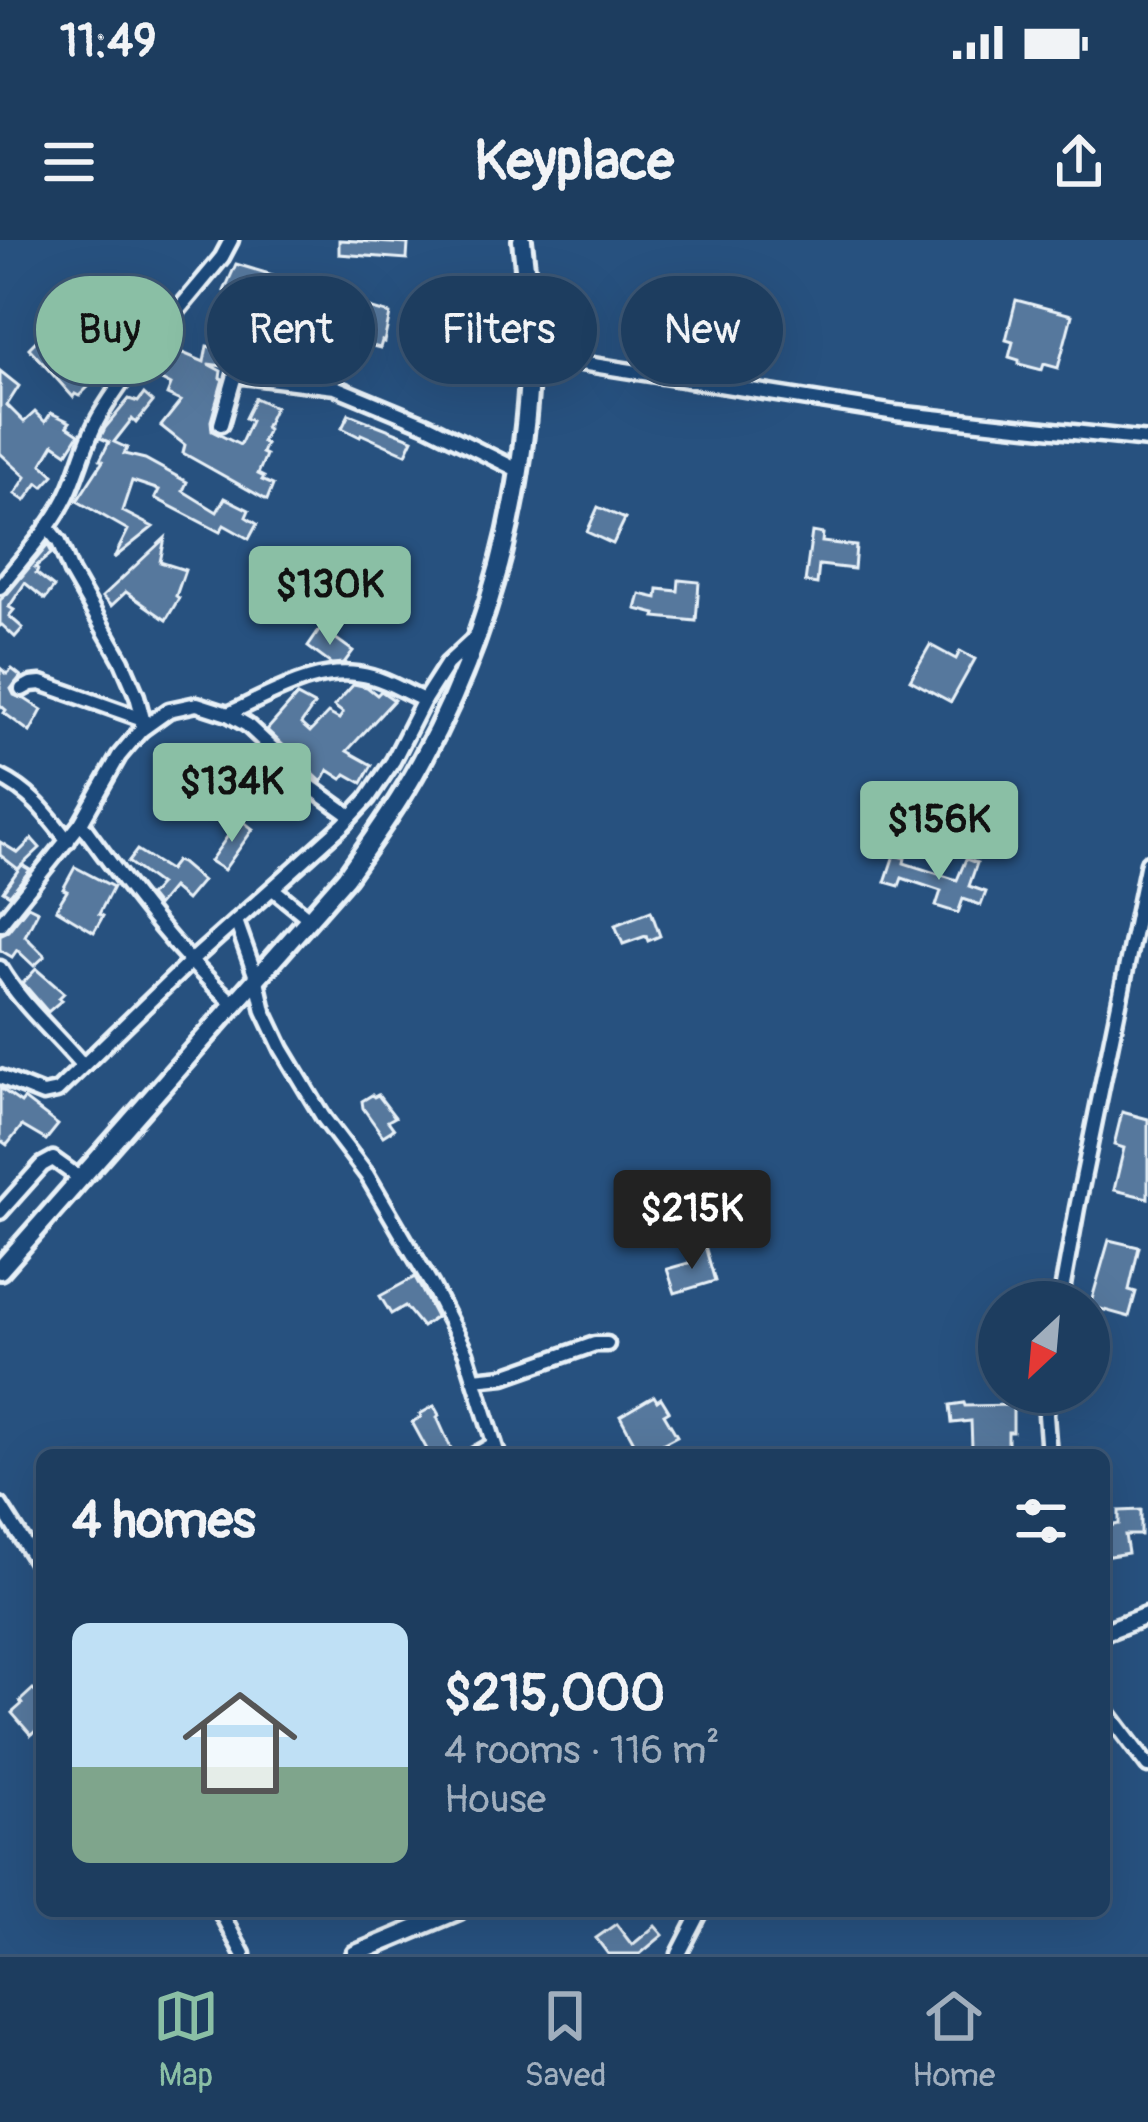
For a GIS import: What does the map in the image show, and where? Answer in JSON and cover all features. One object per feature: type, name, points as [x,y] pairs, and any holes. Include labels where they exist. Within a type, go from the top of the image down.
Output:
[{"type":"main road","points":[[522,240],[525,276]]},
{"type":"main road","points":[[0,1270],[346,877],[402,796],[445,715],[495,586],[520,471],[528,384]]},
{"type":"street","points":[[0,587],[70,489],[103,410],[231,240]]},
{"type":"street","points":[[597,366],[896,413],[1148,440]]},
{"type":"street","points":[[221,424],[235,375],[335,387],[520,471]]},
{"type":"street","points":[[47,527],[122,662],[137,696],[142,724]]},
{"type":"street","points":[[0,1077],[50,1095],[273,889],[368,798],[394,761],[447,664],[480,633]]},
{"type":"street","points":[[228,714],[315,676],[345,673],[371,676],[424,700]]},
{"type":"street","points":[[22,689],[40,683],[142,724]]},
{"type":"street","points":[[0,924],[81,823],[142,724],[169,710],[197,704],[247,725],[304,782],[351,816]]},
{"type":"street","points":[[0,777],[34,798],[68,841]]},
{"type":"street","points":[[81,823],[156,925],[235,1005]]},
{"type":"street","points":[[1064,1281],[1148,862]]},
{"type":"street","points":[[273,889],[310,919]]},
{"type":"street","points":[[236,922],[263,1011],[288,1060],[378,1193],[466,1353],[496,1449]]},
{"type":"street","points":[[0,968],[18,995],[82,1065]]},
{"type":"street","points":[[0,1212],[53,1159],[81,1178]]},
{"type":"street","points":[[474,1379],[504,1376],[607,1343]]},
{"type":"street","points":[[1046,1413],[1049,1449]]},
{"type":"street","points":[[0,1505],[36,1562]]},
{"type":"street","points":[[1110,1630],[1148,1615]]},
{"type":"street","points":[[1110,1716],[1148,1766]]},
{"type":"street","points":[[223,1917],[243,1954]]},
{"type":"street","points":[[355,1954],[444,1917]]},
{"type":"street","points":[[679,1954],[698,1917]]},
{"type":"building","points":[[339,240],[408,244],[407,259],[339,254]]},
{"type":"building","points":[[236,264],[273,275],[273,276],[231,276]]},
{"type":"building","points":[[1016,300],[1072,315],[1058,368],[1044,364],[1042,370],[1009,357],[1013,342],[1006,340]]},
{"type":"building","points":[[375,310],[390,314],[380,348],[375,347]]},
{"type":"building","points":[[207,346],[207,384],[222,384],[212,431],[240,445],[255,398],[275,407],[265,428],[262,453],[266,455],[258,474],[273,485],[267,500],[183,453],[185,445],[161,426],[181,401],[167,395],[169,384],[183,384],[183,353],[204,362]]},
{"type":"building","points":[[0,371],[19,386],[7,405],[24,422],[35,412],[45,422],[51,413],[70,422],[67,426],[79,434],[67,453],[54,444],[42,464],[54,475],[43,487],[38,483],[25,501],[15,494],[26,477],[0,453]]},
{"type":"building","points":[[61,384],[91,384],[79,396],[73,397]]},
{"type":"building","points":[[144,394],[153,402],[114,442],[127,448],[124,454],[145,459],[187,482],[183,491],[217,512],[225,498],[249,510],[246,517],[257,524],[249,539],[224,525],[220,532],[155,498],[159,490],[132,481],[122,511],[153,527],[114,558],[128,530],[77,501],[103,461],[109,442],[100,438],[105,428],[129,399],[138,402]]},
{"type":"building","points":[[349,414],[413,439],[406,454],[342,428]]},
{"type":"building","points":[[598,507],[625,519],[613,544],[587,532]]},
{"type":"building","points":[[812,532],[823,534],[822,542],[856,546],[854,569],[819,565],[817,584],[805,582]]},
{"type":"building","points":[[165,538],[160,562],[185,570],[179,598],[166,620],[126,592],[111,606],[102,597]]},
{"type":"building","points":[[48,545],[52,553],[35,567],[54,587],[45,599],[25,583],[9,607],[14,610],[9,616],[23,628],[15,637],[0,626],[0,600]]},
{"type":"building","points":[[679,580],[699,582],[696,621],[655,617],[636,609],[640,594],[657,598],[658,589],[678,591]]},
{"type":"building","points":[[321,628],[353,651],[344,663],[331,664],[308,647]]},
{"type":"building","points":[[930,645],[956,659],[960,651],[975,659],[951,702],[910,680]]},
{"type":"building","points":[[0,668],[21,676],[11,689],[14,695],[42,710],[30,732],[0,705]]},
{"type":"building","points":[[354,684],[394,700],[347,751],[372,765],[362,783],[328,770],[322,782],[267,730],[297,696],[314,705],[301,724],[310,732],[328,713],[339,719],[343,713],[334,706]]},
{"type":"building","points":[[234,758],[281,794],[277,798],[241,777],[213,810],[203,802],[212,790],[209,787]]},
{"type":"building","points":[[240,819],[253,829],[224,870],[210,861]]},
{"type":"building","points":[[32,839],[40,848],[22,865],[30,870],[10,895],[3,891],[21,866],[18,869],[0,855],[0,842],[18,853]]},
{"type":"building","points":[[137,850],[169,870],[176,861],[181,863],[202,881],[186,900],[172,888],[157,906],[149,896],[159,885],[128,862]]},
{"type":"building","points":[[894,855],[905,858],[904,863],[957,880],[966,859],[977,863],[969,886],[986,892],[981,905],[963,899],[958,913],[936,906],[941,891],[902,878],[899,886],[885,882]]},
{"type":"building","points":[[75,867],[113,887],[94,932],[56,909]]},
{"type":"building","points":[[28,906],[38,911],[25,936],[45,956],[34,966],[17,950],[12,957],[0,950],[0,935]]},
{"type":"building","points":[[651,911],[660,936],[623,944],[615,925]]},
{"type":"building","points":[[36,969],[64,993],[48,1012],[23,983]]},
{"type":"building","points":[[0,1088],[21,1103],[24,1099],[58,1125],[46,1140],[22,1126],[7,1145],[0,1140]]},
{"type":"building","points":[[378,1095],[395,1117],[388,1121],[394,1129],[383,1136],[363,1108],[362,1101]]},
{"type":"building","points":[[1122,1112],[1148,1119],[1148,1198],[1114,1190],[1124,1148],[1114,1145]]},
{"type":"building","points":[[1109,1240],[1139,1247],[1129,1290],[1136,1292],[1129,1317],[1110,1312],[1110,1281],[1097,1281]]},
{"type":"building","points":[[705,1246],[715,1281],[675,1293],[667,1269],[692,1262],[689,1251]]},
{"type":"building","points":[[415,1277],[436,1317],[422,1327],[405,1306],[391,1314],[380,1296]]},
{"type":"building","points":[[654,1396],[657,1401],[661,1398],[677,1436],[652,1449],[638,1449],[620,1416]]},
{"type":"building","points":[[950,1405],[978,1406],[978,1413],[1013,1413],[1008,1446],[972,1447],[971,1421],[952,1423]]},
{"type":"building","points":[[434,1406],[451,1449],[427,1449],[412,1422]]},
{"type":"building","points":[[1141,1510],[1141,1535],[1125,1535],[1128,1553],[1110,1556],[1110,1526],[1119,1524],[1119,1511]]},
{"type":"building","points":[[35,1691],[36,1730],[31,1735],[12,1713]]},
{"type":"building","points":[[616,1924],[632,1945],[655,1926],[663,1935],[640,1954],[608,1954],[596,1938]]}]
